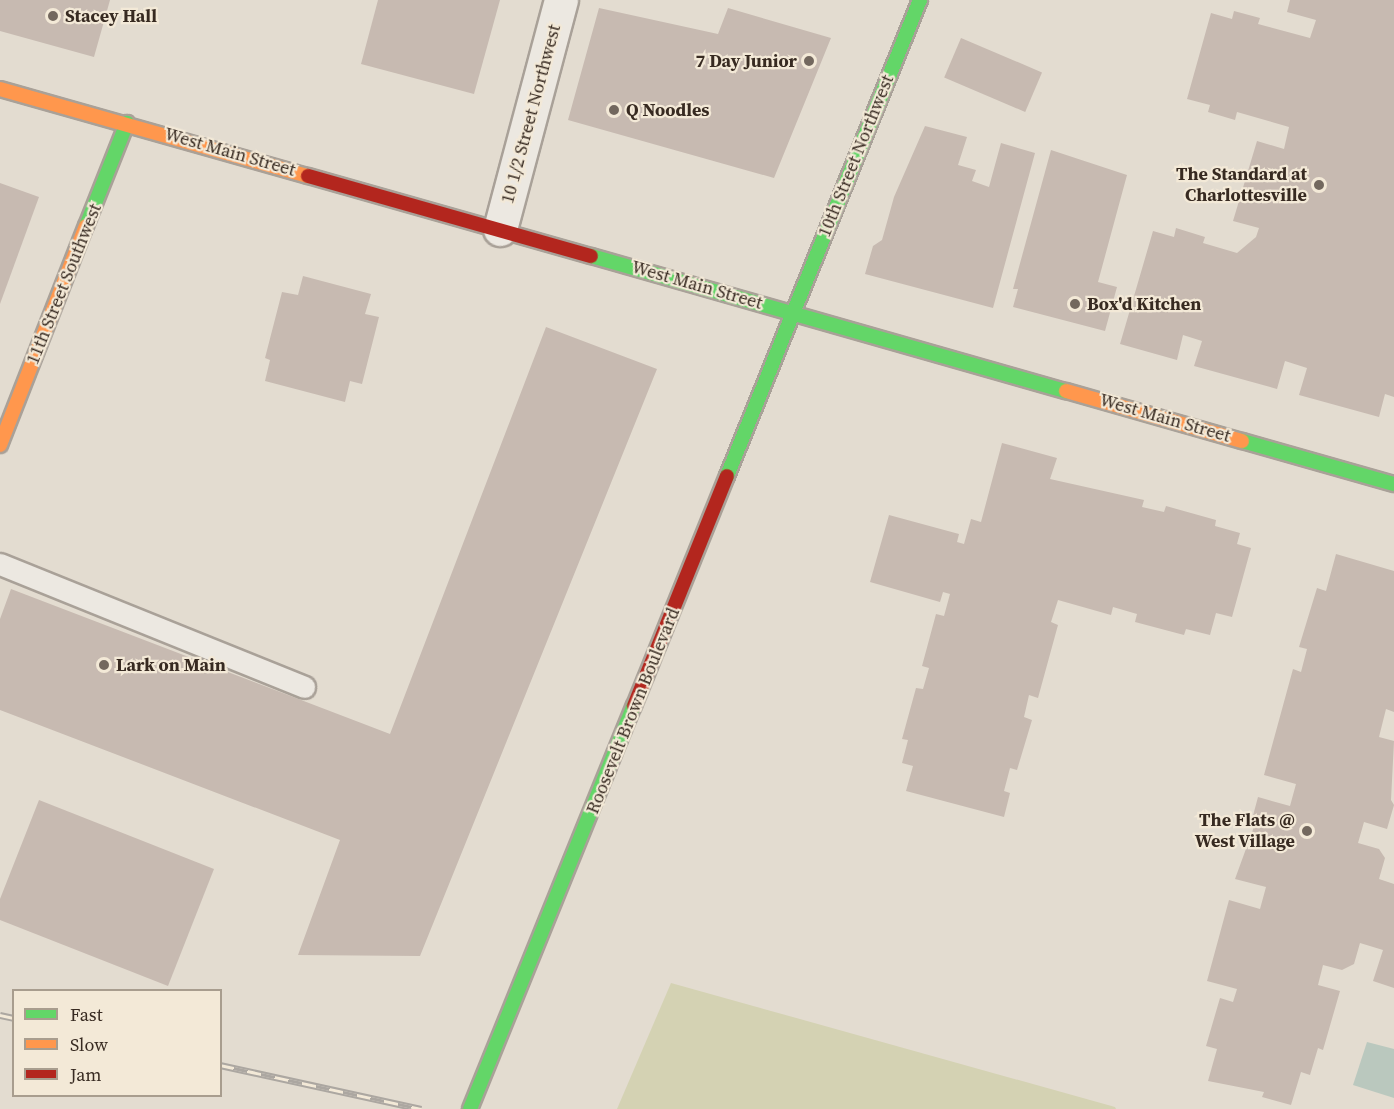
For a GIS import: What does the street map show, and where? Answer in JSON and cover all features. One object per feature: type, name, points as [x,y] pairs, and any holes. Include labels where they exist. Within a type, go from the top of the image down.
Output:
[{"type":"main road","name":"10th Street Northwest","points":[[792,312],[920,0]]},
{"type":"main road","name":"West Main Street","points":[[0,89],[128,123],[1394,484]]},
{"type":"main road","name":"11th Street Southwest","points":[[0,445],[128,123]]},
{"type":"main road","name":"Roosevelt Brown Boulevard","points":[[470,1109],[792,312]]},
{"type":"street","name":"10 1/2 Street Northwest","points":[[500,229],[561,0]]},
{"type":"lane","points":[[0,564],[304,687]]},
{"type":"shaded area","points":[[671,983],[1115,1107],[1116,1109],[617,1109]]},
{"type":"shaded area","points":[[1367,1042],[1394,1049],[1394,1098],[1353,1085]]},
{"type":"building","name":"Stacey Hall","points":[[0,0],[110,0],[94,57],[0,31]]},
{"type":"building","points":[[378,0],[500,0],[474,94],[361,64]]},
{"type":"building","name":"The Standard at Charlottesville","points":[[1290,0],[1394,0],[1394,397],[1385,394],[1379,417],[1299,395],[1307,368],[1285,361],[1277,389],[1194,366],[1202,341],[1183,335],[1177,360],[1120,344],[1153,231],[1174,237],[1176,228],[1205,237],[1203,243],[1237,253],[1256,237],[1259,228],[1233,221],[1257,141],[1284,149],[1289,127],[1237,112],[1235,120],[1208,112],[1210,105],[1187,99],[1211,13],[1232,19],[1234,11],[1260,18],[1258,24],[1310,38],[1316,20],[1287,12]]},
{"type":"building","points":[[599,8],[718,34],[728,8],[831,38],[774,178],[568,120]]},
{"type":"building","points":[[961,38],[1042,72],[1025,112],[944,78]]},
{"type":"building","points":[[925,126],[967,137],[958,165],[976,170],[972,181],[989,187],[1001,143],[1035,153],[993,308],[865,274],[873,246],[882,240],[894,197]]},
{"type":"building","points":[[1051,150],[1127,175],[1098,282],[1117,287],[1105,331],[1013,307],[1018,289],[1013,289]]},
{"type":"building","points":[[0,183],[39,197],[0,304]]},
{"type":"building","points":[[303,276],[371,294],[365,314],[379,317],[362,384],[350,381],[345,402],[265,381],[270,360],[265,358],[282,292],[298,295]]},
{"type":"building","name":"Lark on Main","points":[[546,327],[657,369],[420,956],[298,955],[340,840],[0,710],[0,619],[11,589],[390,734]]},
{"type":"building","points":[[1002,443],[1057,458],[1050,479],[1144,500],[1142,507],[1164,512],[1166,506],[1216,520],[1215,526],[1240,533],[1237,544],[1251,548],[1232,617],[1216,613],[1210,635],[1186,629],[1184,635],[1135,622],[1137,614],[1113,607],[1111,615],[1058,600],[1051,622],[1058,625],[1038,698],[1029,695],[1024,717],[1032,720],[1017,770],[1010,768],[1004,791],[1010,793],[1004,817],[906,791],[913,766],[902,763],[908,740],[902,739],[916,688],[923,689],[929,668],[922,666],[936,614],[944,616],[950,594],[943,592],[940,602],[870,582],[889,515],[959,534],[957,542],[964,544],[971,519],[981,522]]},
{"type":"building","name":"The Flats @ West Village","points":[[1336,554],[1394,571],[1394,712],[1386,709],[1379,737],[1394,741],[1391,800],[1394,805],[1387,829],[1364,822],[1358,843],[1379,849],[1385,858],[1379,879],[1394,884],[1394,988],[1373,981],[1383,950],[1360,943],[1354,964],[1342,970],[1323,965],[1318,985],[1340,991],[1323,1050],[1318,1048],[1310,1075],[1301,1072],[1291,1105],[1262,1097],[1264,1092],[1208,1081],[1217,1049],[1206,1046],[1220,998],[1233,1002],[1237,989],[1207,981],[1229,900],[1260,909],[1266,887],[1235,879],[1255,824],[1251,823],[1258,797],[1290,806],[1296,784],[1264,775],[1293,669],[1301,672],[1307,649],[1299,647],[1317,588],[1326,591]]},
{"type":"building","points":[[39,800],[214,869],[168,986],[0,920],[0,899]]},
{"type":"railway","points":[[0,1015],[12,1018]]},
{"type":"railway","points":[[222,1065],[421,1109]]},
{"type":"traffic: fast","points":[[727,476],[920,0]]},
{"type":"traffic: fast","points":[[86,226],[127,123]]},
{"type":"traffic: fast","points":[[591,256],[1066,391]]},
{"type":"traffic: fast","points":[[1242,441],[1394,484]]},
{"type":"traffic: fast","points":[[470,1109],[634,706]]},
{"type":"traffic: slow","points":[[0,89],[308,176]]},
{"type":"traffic: slow","points":[[0,445],[86,226]]},
{"type":"traffic: slow","points":[[1066,391],[1242,441]]},
{"type":"traffic: jam","points":[[308,176],[591,256]]},
{"type":"traffic: jam","points":[[634,706],[727,476]]},
{"type":"place","name":"Stacey Hall","points":[[53,16]]},
{"type":"place","name":"7 Day Junior","points":[[809,61]]},
{"type":"place","name":"Q Noodles","points":[[614,110]]},
{"type":"place","name":"The Standard at Charlottesville","points":[[1319,185]]},
{"type":"place","name":"Box'd Kitchen","points":[[1075,304]]},
{"type":"place","name":"Lark on Main","points":[[104,665]]},
{"type":"place","name":"The Flats @ West Village","points":[[1307,831]]}]
